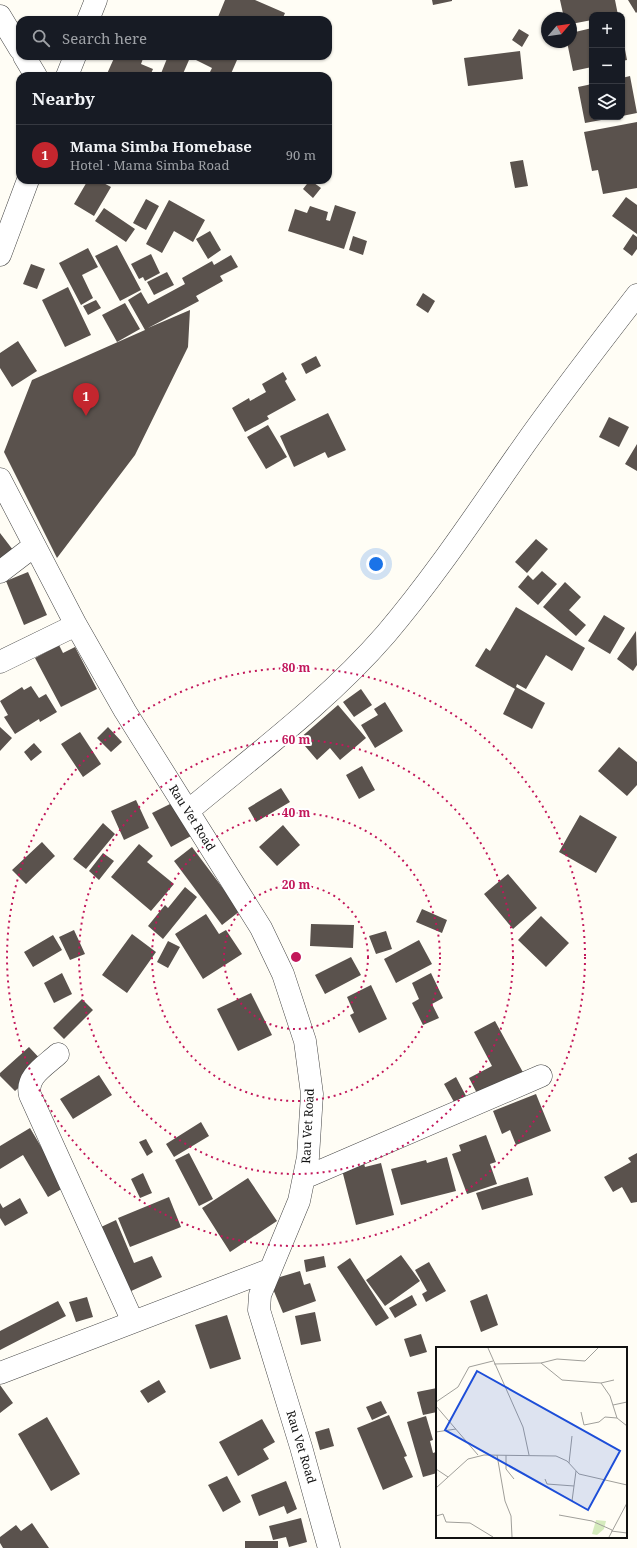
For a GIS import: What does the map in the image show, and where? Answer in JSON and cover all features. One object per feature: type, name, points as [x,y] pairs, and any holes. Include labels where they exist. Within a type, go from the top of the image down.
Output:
[{"type":"street","points":[[90,16],[96,0]]},
{"type":"street","points":[[0,16],[16,42]]},
{"type":"street","points":[[26,60],[34,72]]},
{"type":"street","points":[[69,72],[73,60]]},
{"type":"street","points":[[0,255],[27,184]]},
{"type":"street","points":[[188,811],[296,721],[339,682],[385,635],[423,588],[541,421],[637,295]]},
{"type":"street","name":"Rau Vet Road","points":[[0,479],[76,625],[125,711],[261,928],[284,974],[305,1041],[312,1094],[308,1158],[299,1201],[260,1295],[259,1310],[302,1447],[330,1548]]},
{"type":"street","points":[[0,572],[34,546]]},
{"type":"street","points":[[0,662],[76,625]]},
{"type":"street","points":[[58,1054],[32,1078],[28,1087],[134,1322]]},
{"type":"street","points":[[304,1178],[541,1076]]},
{"type":"street","points":[[0,1373],[270,1270]]},
{"type":"building","points":[[225,0],[255,0],[285,13],[284,16],[218,16]]},
{"type":"building","points":[[432,0],[452,0],[452,1],[433,5]]},
{"type":"building","points":[[560,0],[615,0],[617,12],[589,12],[589,21],[577,23],[577,12],[563,12]]},
{"type":"building","points":[[628,0],[637,0],[636,13]]},
{"type":"building","points":[[519,29],[529,35],[522,47],[512,40]]},
{"type":"building","points":[[589,29],[589,68],[573,71],[568,48],[577,48],[577,32]]},
{"type":"building","points":[[625,50],[627,60],[625,60]]},
{"type":"building","points":[[520,51],[523,79],[468,86],[464,58]]},
{"type":"building","points":[[113,60],[142,60],[141,64],[153,69],[152,72],[108,72]]},
{"type":"building","points":[[166,60],[189,60],[184,72],[162,72]]},
{"type":"building","points":[[196,60],[237,60],[232,72],[210,72],[212,68]]},
{"type":"building","points":[[630,76],[637,113],[625,115],[625,84],[625,77]]},
{"type":"building","points":[[589,85],[589,120],[601,120],[585,123],[578,87]]},
{"type":"building","points":[[637,122],[637,188],[603,194],[598,170],[592,171],[584,132]]},
{"type":"building","points":[[523,160],[528,186],[515,188],[510,162]]},
{"type":"building","points":[[86,184],[105,184],[111,187],[94,216],[74,204]]},
{"type":"building","points":[[307,184],[316,184],[321,188],[313,198],[303,189]]},
{"type":"building","points":[[626,197],[637,205],[637,234],[612,216]]},
{"type":"building","points":[[146,199],[159,206],[146,230],[133,223]]},
{"type":"building","points":[[169,200],[205,220],[193,242],[174,231],[162,253],[146,244]]},
{"type":"building","points":[[335,205],[356,212],[344,249],[288,231],[295,209],[307,213],[310,206],[328,212],[326,220],[330,221]]},
{"type":"building","points":[[104,208],[135,229],[126,242],[95,221]]},
{"type":"building","points":[[210,231],[221,250],[208,259],[196,239]]},
{"type":"building","points":[[633,234],[637,237],[637,249],[632,256],[623,249]]},
{"type":"building","points":[[353,236],[367,241],[363,255],[349,250]]},
{"type":"building","points":[[117,245],[141,290],[120,301],[95,256]]},
{"type":"building","points":[[88,248],[98,267],[82,275],[93,298],[81,305],[59,263]]},
{"type":"building","points":[[151,254],[160,273],[145,281],[143,277],[139,279],[131,264]]},
{"type":"building","points":[[231,255],[238,267],[220,276],[223,281],[196,296],[199,301],[148,328],[190,310],[188,347],[135,455],[57,558],[4,452],[32,380],[145,330],[128,300],[141,292],[148,304],[185,284],[182,278],[212,261],[214,265]]},
{"type":"building","points":[[31,264],[45,269],[37,289],[23,284]]},
{"type":"building","points":[[167,272],[174,285],[154,295],[147,282]]},
{"type":"building","points":[[68,287],[91,335],[65,347],[42,300]]},
{"type":"building","points":[[423,293],[435,301],[428,313],[416,305]]},
{"type":"building","points":[[96,300],[101,308],[88,315],[83,306]]},
{"type":"building","points":[[125,303],[140,329],[117,342],[102,315]]},
{"type":"building","points":[[18,341],[37,371],[12,387],[0,368],[0,353]]},
{"type":"building","points":[[316,356],[321,366],[306,374],[301,364]]},
{"type":"building","points":[[283,372],[287,379],[285,381],[296,400],[267,416],[269,419],[245,432],[232,408],[249,398],[250,401],[266,392],[262,384]]},
{"type":"building","points":[[328,413],[346,450],[328,458],[325,452],[294,467],[280,436]]},
{"type":"building","points":[[609,417],[629,427],[619,447],[599,437]]},
{"type":"building","points":[[268,425],[287,457],[266,469],[247,437]]},
{"type":"building","points":[[637,444],[637,471],[625,464]]},
{"type":"building","points":[[0,533],[13,550],[0,559]]},
{"type":"building","points":[[536,539],[548,549],[527,573],[515,562]]},
{"type":"building","points":[[542,571],[557,584],[538,605],[518,587],[528,575],[533,580]]},
{"type":"building","points":[[28,572],[47,615],[24,625],[6,581]]},
{"type":"building","points":[[565,582],[581,597],[569,610],[586,625],[576,636],[543,607]]},
{"type":"building","points":[[516,607],[585,648],[572,671],[546,655],[526,689],[517,684],[516,687],[545,703],[532,729],[503,714],[515,689],[475,666],[486,648],[490,651]]},
{"type":"building","points":[[604,615],[625,628],[610,654],[588,641]]},
{"type":"building","points":[[636,631],[637,665],[633,671],[617,659]]},
{"type":"building","points":[[59,645],[63,653],[75,647],[97,689],[61,707],[35,658]]},
{"type":"building","points":[[31,686],[39,698],[46,694],[57,712],[40,722],[39,719],[15,734],[4,717],[8,715],[0,701],[22,687],[24,690]]},
{"type":"building","points":[[361,689],[372,705],[354,717],[343,702]]},
{"type":"building","points":[[385,702],[403,731],[375,748],[361,725],[378,715],[374,709]]},
{"type":"building","points":[[338,705],[366,738],[340,760],[330,748],[317,760],[299,739]]},
{"type":"building","points":[[0,727],[12,738],[0,751]]},
{"type":"building","points":[[108,727],[122,742],[111,752],[97,738]]},
{"type":"building","points":[[80,732],[101,764],[83,777],[61,744]]},
{"type":"building","points":[[34,743],[42,752],[31,761],[24,752]]},
{"type":"building","points":[[619,747],[637,762],[637,785],[627,796],[598,771]]},
{"type":"building","points":[[362,766],[375,790],[359,799],[346,775]]},
{"type":"building","points":[[281,788],[290,802],[256,822],[248,808]]},
{"type":"building","points":[[136,800],[149,828],[124,840],[111,811]]},
{"type":"building","points":[[172,803],[191,836],[171,847],[152,813]]},
{"type":"building","points":[[580,815],[617,837],[596,873],[559,852]]},
{"type":"building","points":[[103,823],[115,834],[86,869],[73,859]]},
{"type":"building","points":[[283,825],[300,845],[277,866],[259,847]]},
{"type":"building","points":[[42,842],[55,856],[26,884],[12,870]]},
{"type":"building","points":[[139,844],[153,856],[147,862],[174,884],[151,911],[111,877]]},
{"type":"building","points":[[192,847],[240,911],[222,925],[174,861]]},
{"type":"building","points":[[103,853],[114,861],[99,880],[89,871]]},
{"type":"building","points":[[508,874],[537,908],[513,929],[484,894]]},
{"type":"building","points":[[185,887],[197,897],[163,939],[148,926],[165,905],[168,908]]},
{"type":"building","points":[[422,909],[447,920],[442,933],[416,922]]},
{"type":"building","points":[[206,914],[219,934],[226,930],[242,954],[203,979],[175,934]]},
{"type":"building","points":[[541,916],[569,943],[546,967],[518,940]]},
{"type":"building","points":[[311,924],[354,925],[353,948],[310,946]]},
{"type":"building","points":[[74,930],[85,954],[70,960],[59,937]]},
{"type":"building","points":[[386,931],[392,949],[376,954],[369,936]]},
{"type":"building","points":[[132,934],[156,952],[127,993],[102,975]]},
{"type":"building","points":[[53,935],[62,950],[33,967],[24,952]]},
{"type":"building","points":[[419,940],[432,964],[396,983],[384,959]]},
{"type":"building","points":[[168,941],[180,947],[168,968],[157,962]]},
{"type":"building","points":[[351,957],[361,975],[325,994],[315,975]]},
{"type":"building","points":[[62,973],[72,994],[54,1003],[44,983]]},
{"type":"building","points":[[431,973],[443,998],[432,1004],[439,1018],[423,1025],[412,1003],[419,999],[412,983]]},
{"type":"building","points":[[371,985],[387,1019],[359,1033],[350,1015],[354,1013],[347,997]]},
{"type":"building","points":[[251,993],[272,1035],[238,1051],[217,1009]]},
{"type":"building","points":[[82,999],[93,1010],[64,1039],[53,1028]]},
{"type":"building","points":[[495,1021],[525,1076],[480,1099],[469,1078],[492,1066],[474,1032]]},
{"type":"building","points":[[29,1047],[45,1064],[15,1091],[0,1076],[0,1073]]},
{"type":"building","points":[[99,1075],[112,1095],[73,1119],[60,1099]]},
{"type":"building","points":[[456,1077],[466,1096],[454,1102],[444,1084]]},
{"type":"building","points":[[536,1094],[551,1131],[516,1145],[510,1130],[502,1134],[493,1111]]},
{"type":"building","points":[[201,1122],[209,1136],[174,1157],[166,1144]]},
{"type":"building","points":[[30,1128],[65,1187],[48,1197],[23,1155],[0,1169],[0,1146]]},
{"type":"building","points":[[486,1135],[496,1162],[490,1164],[497,1184],[467,1194],[452,1154],[461,1151],[459,1145]]},
{"type":"building","points":[[146,1139],[153,1152],[147,1156],[139,1142]]},
{"type":"building","points":[[189,1153],[213,1199],[199,1206],[175,1160]]},
{"type":"building","points":[[637,1153],[637,1202],[631,1203],[622,1187],[613,1192],[604,1177],[631,1162],[628,1158]]},
{"type":"building","points":[[447,1157],[456,1191],[401,1205],[391,1169],[426,1160],[427,1163]]},
{"type":"building","points":[[363,1160],[365,1167],[381,1163],[394,1215],[356,1225],[341,1166]]},
{"type":"building","points":[[143,1173],[152,1193],[140,1198],[131,1179]]},
{"type":"building","points":[[528,1177],[533,1195],[482,1210],[476,1193]]},
{"type":"building","points":[[248,1178],[277,1221],[230,1252],[202,1208]]},
{"type":"building","points":[[169,1197],[181,1227],[130,1247],[118,1218]]},
{"type":"building","points":[[20,1198],[28,1213],[5,1226],[0,1218],[0,1203],[3,1208]]},
{"type":"building","points":[[116,1220],[134,1263],[152,1256],[162,1277],[129,1292],[101,1227]]},
{"type":"building","points":[[401,1255],[420,1281],[385,1306],[366,1280]]},
{"type":"building","points":[[324,1256],[326,1267],[306,1272],[304,1260]]},
{"type":"building","points":[[350,1258],[389,1318],[376,1326],[337,1267]]},
{"type":"building","points":[[429,1262],[446,1291],[426,1302],[422,1294],[427,1291],[415,1270]]},
{"type":"building","points":[[300,1271],[304,1285],[310,1283],[316,1301],[283,1313],[273,1289],[280,1277]]},
{"type":"building","points":[[487,1294],[498,1325],[481,1332],[470,1301]]},
{"type":"building","points":[[412,1295],[417,1305],[395,1318],[389,1308]]},
{"type":"building","points":[[87,1297],[93,1317],[76,1322],[69,1302]]},
{"type":"building","points":[[58,1301],[66,1316],[0,1350],[0,1331]]},
{"type":"building","points":[[315,1312],[321,1341],[301,1345],[295,1316]]},
{"type":"building","points":[[227,1315],[241,1359],[210,1369],[195,1325]]},
{"type":"building","points":[[421,1334],[427,1352],[410,1357],[404,1339]]},
{"type":"building","points":[[159,1380],[166,1392],[148,1403],[140,1391]]},
{"type":"building","points":[[0,1385],[13,1403],[0,1413]]},
{"type":"building","points":[[436,1388],[436,1412],[423,1415],[417,1392]]},
{"type":"building","points":[[381,1401],[387,1413],[372,1420],[366,1407]]},
{"type":"building","points":[[389,1415],[407,1456],[404,1457],[413,1477],[383,1490],[357,1428]]},
{"type":"building","points":[[426,1416],[433,1440],[430,1441],[433,1453],[436,1452],[436,1473],[423,1477],[407,1422]]},
{"type":"building","points":[[47,1417],[80,1474],[51,1491],[18,1434]]},
{"type":"building","points":[[262,1419],[275,1442],[263,1449],[269,1459],[238,1476],[219,1442]]},
{"type":"building","points":[[329,1428],[334,1446],[320,1450],[315,1432]]},
{"type":"building","points":[[227,1476],[241,1502],[223,1512],[208,1485]]},
{"type":"building","points":[[286,1481],[297,1509],[287,1514],[284,1506],[259,1516],[251,1495]]},
{"type":"building","points":[[301,1518],[307,1542],[289,1547],[286,1537],[273,1540],[269,1526]]},
{"type":"building","points":[[32,1523],[49,1548],[3,1548],[0,1543],[0,1537],[16,1525],[21,1531]]},
{"type":"building","points":[[245,1541],[278,1541],[278,1548],[245,1548]]},
{"type":"place","name":"Mama Simba Homebase","points":[[86,416]]}]
